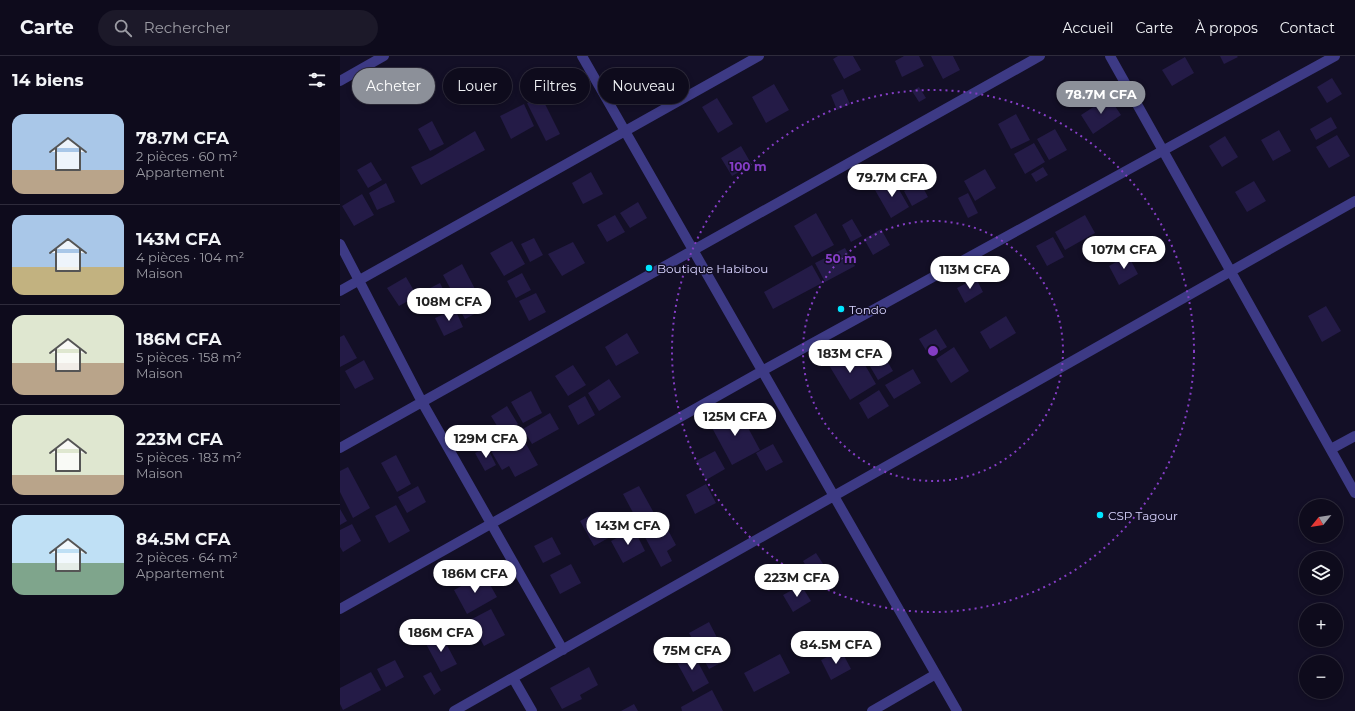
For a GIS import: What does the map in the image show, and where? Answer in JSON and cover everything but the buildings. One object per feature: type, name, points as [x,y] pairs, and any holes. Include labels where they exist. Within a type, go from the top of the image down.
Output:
[{"type":"street","points":[[340,81],[384,56]]},
{"type":"street","points":[[582,56],[957,711]]},
{"type":"street","points":[[340,291],[759,56]]},
{"type":"street","points":[[340,448],[694,252],[1040,56]]},
{"type":"street","points":[[1110,56],[1355,493]]},
{"type":"street","points":[[340,609],[762,371],[1335,56]]},
{"type":"street","points":[[454,711],[1355,201]]},
{"type":"street","points":[[340,244],[422,402],[563,650]]},
{"type":"street","points":[[1330,449],[1355,436]]},
{"type":"street","points":[[872,711],[936,674]]},
{"type":"street","points":[[514,678],[532,711]]},
{"type":"place","name":"Boutique Habibou","points":[[649,268]]},
{"type":"place","name":"Tondo","points":[[841,309]]},
{"type":"place","name":"CSP Tagour","points":[[1100,515]]}]
